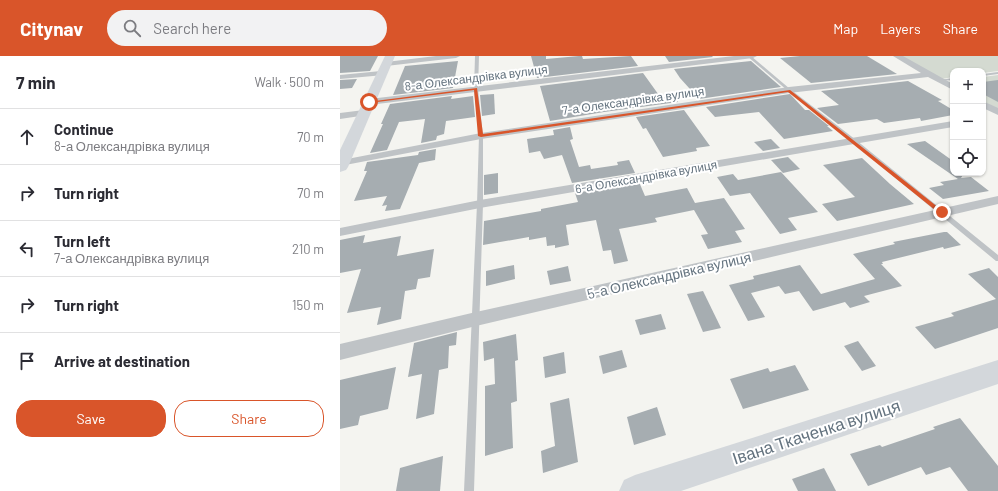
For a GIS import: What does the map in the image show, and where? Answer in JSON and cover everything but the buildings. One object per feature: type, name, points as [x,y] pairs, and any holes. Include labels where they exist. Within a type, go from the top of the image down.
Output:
[{"type":"main road","points":[[341,165],[386,64]]},
{"type":"main road","name":"Івана Ткаченка вулиця","points":[[635,491],[998,372]]},
{"type":"street","points":[[340,77],[386,64],[456,56]]},
{"type":"street","name":"8-а Олександрівка вулиця","points":[[340,116],[366,108],[476,89],[753,56]]},
{"type":"street","points":[[897,56],[950,85]]},
{"type":"street","name":"7-а Олександрівка вулиця","points":[[341,165],[481,136],[789,90],[930,74]]},
{"type":"street","points":[[986,107],[996,115]]},
{"type":"street","name":"6-а Олександрівка вулиця","points":[[340,232],[480,204],[950,125]]},
{"type":"street","name":"5-а Олександрівка вулиця","points":[[340,352],[476,319],[998,200]]},
{"type":"lane","points":[[469,491],[480,204],[481,136],[476,89],[477,56]]},
{"type":"lane","points":[[749,56],[998,259]]},
{"type":"lane","points":[[986,75],[998,73]]},
{"type":"lane","points":[[941,80],[950,79]]},
{"type":"shaded area","points":[[901,56],[998,56],[998,71],[986,73],[986,68],[950,68],[950,78],[942,79]]},
{"type":"shaded area","points":[[998,75],[998,109],[986,103],[986,77]]},
{"type":"route","points":[[369,102],[476,89],[481,136],[789,90],[942,212]]}]
